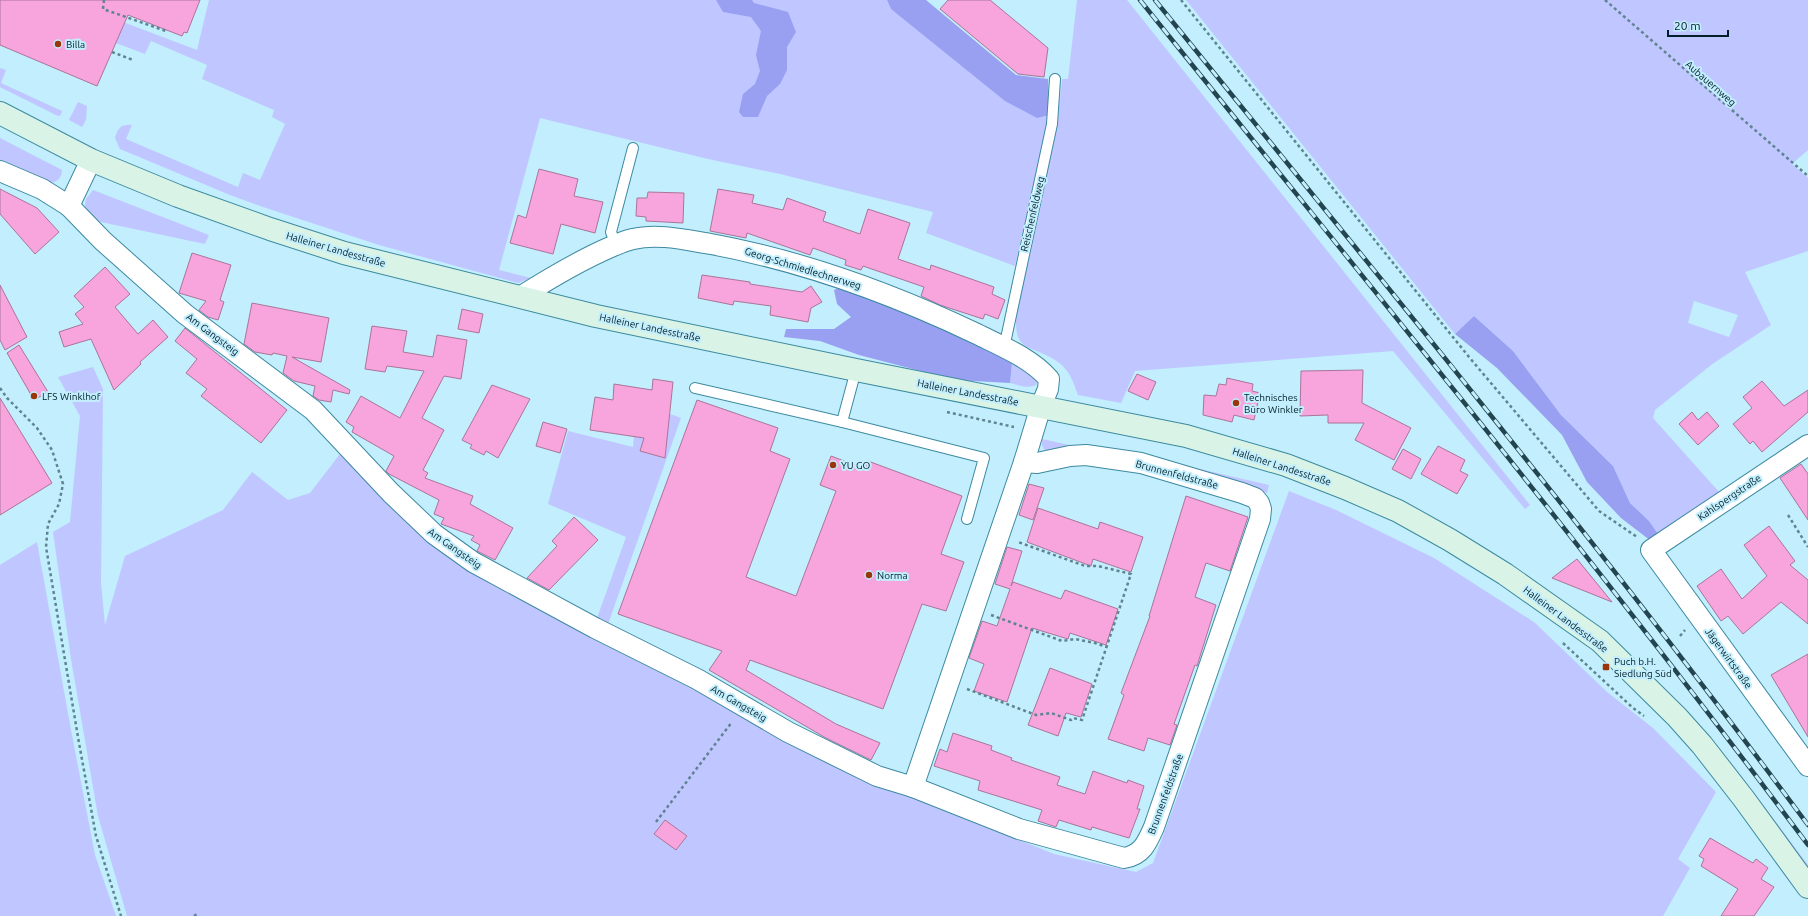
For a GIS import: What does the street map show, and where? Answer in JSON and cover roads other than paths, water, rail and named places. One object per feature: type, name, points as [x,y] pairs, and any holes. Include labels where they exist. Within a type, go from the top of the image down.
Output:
[{"type":"main road","name":"Halleiner Landesstraße","points":[[0,113],[91,160],[178,196],[270,229],[344,253],[596,316],[1186,436],[1297,469],[1345,488],[1398,512],[1450,540],[1505,574],[1600,641],[1677,717],[1736,789],[1808,887]]},
{"type":"street","points":[[69,206],[91,160]]},
{"type":"street","name":"Am Gangsteig","points":[[0,171],[42,189],[69,206],[103,241],[186,314],[313,410],[391,493],[434,534],[473,562],[595,628],[697,679],[745,705],[788,732],[832,755],[877,776],[913,787]]},
{"type":"street","name":"Georg-Schmiedlechnerweg","points":[[520,297],[566,269],[632,239],[658,236],[741,250],[828,274],[901,300],[1004,348],[1043,372],[1049,379],[1048,389],[1041,406]]},
{"type":"street","points":[[913,787],[1000,535],[1041,406]]},
{"type":"street","name":"Kahlspergstraße","points":[[1651,550],[1808,445]]},
{"type":"street","name":"Brunnenfeldstraße","points":[[913,787],[1019,829],[1124,858],[1132,857],[1140,852],[1146,846],[1154,827],[1260,519],[1261,509],[1259,502],[1255,498],[1234,490],[1141,463],[1086,455],[1070,456],[1037,463],[1024,462]]},
{"type":"street","name":"Jägerwirtstraße","points":[[1651,550],[1808,766]]},
{"type":"lane","name":"Reischenfeldweg","points":[[1004,348],[1052,124],[1055,79]]},
{"type":"lane","points":[[616,245],[611,232],[633,148]]},
{"type":"lane","points":[[842,422],[856,370]]},
{"type":"lane","points":[[695,388],[842,422],[984,458],[967,519]]},
{"type":"railway","points":[[1140,0],[1394,314],[1645,631],[1808,845]]},
{"type":"railway","points":[[1155,0],[1568,512],[1649,615],[1808,825]]},
{"type":"place","name":"Billa","points":[[58,44]]},
{"type":"place","name":"LFS Winklhof","points":[[34,396]]},
{"type":"place","name":"Technisches Büro Winkler","points":[[1236,403]]},
{"type":"place","name":"YU GO","points":[[833,465]]},
{"type":"place","name":"Norma","points":[[869,575]]},
{"type":"place","name":"Puch b.H. Siedlung Süd","points":[[1606,667]]}]
